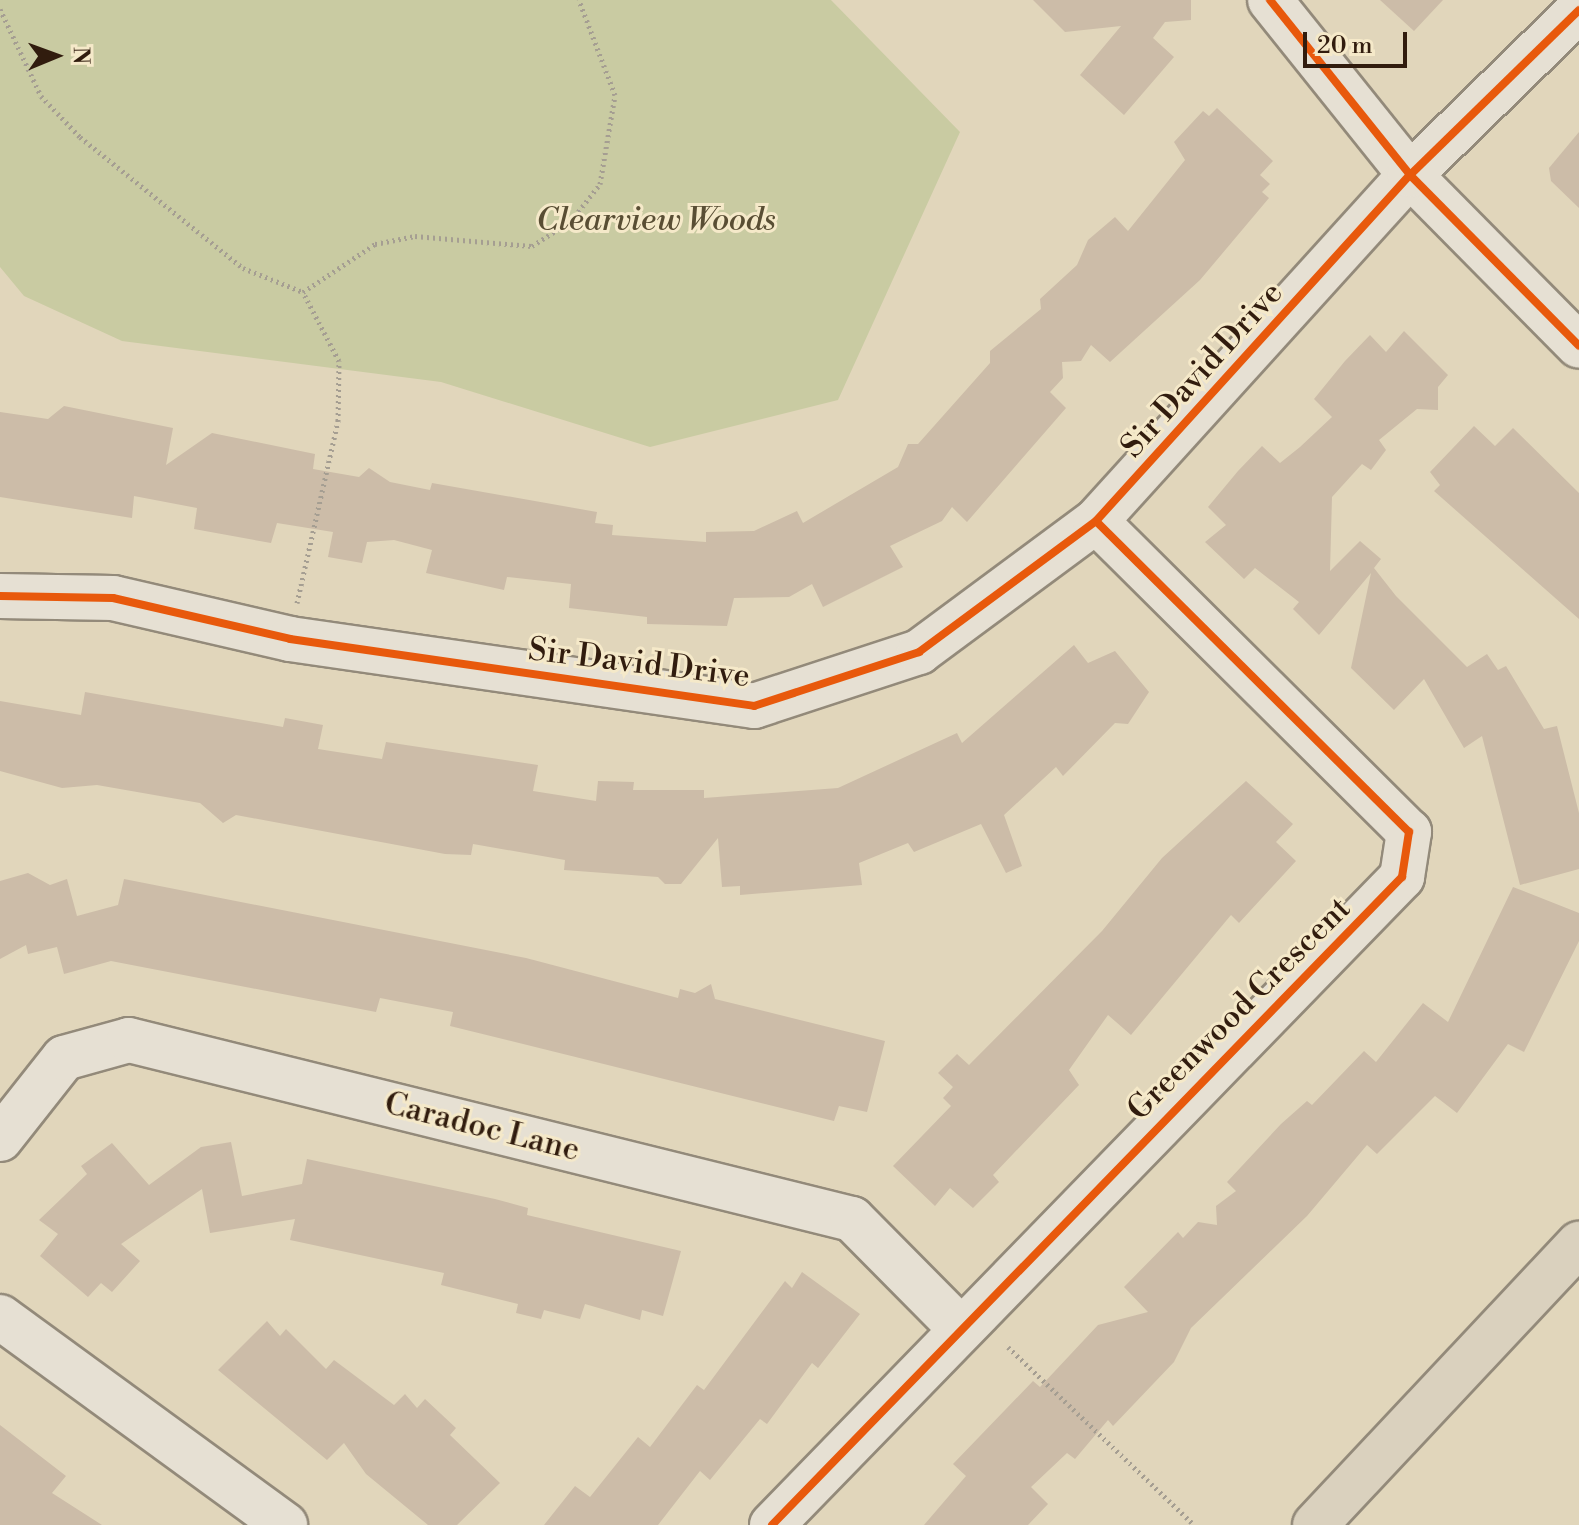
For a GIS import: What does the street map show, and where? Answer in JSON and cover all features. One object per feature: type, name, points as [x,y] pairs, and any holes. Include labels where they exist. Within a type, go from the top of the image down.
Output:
[{"type":"main road","points":[[1315,1525],[1579,1244]]},
{"type":"street","points":[[1270,0],[1410,175],[1579,346]]},
{"type":"street","name":"Sir David Drive","points":[[0,596],[113,598],[290,639],[754,706],[919,652],[1096,521],[1410,175],[1579,10]]},
{"type":"street","name":"Greenwood Crescent","points":[[772,1525],[959,1327],[1402,877],[1409,832],[1096,521]]},
{"type":"street","name":"Caradoc Lane","points":[[0,1139],[64,1058],[129,1040],[852,1219],[959,1327]]},
{"type":"street","points":[[0,1317],[285,1525]]},
{"type":"path","points":[[303,292],[375,244],[415,236],[532,246],[571,221],[600,184],[615,95],[579,0]]},
{"type":"path","points":[[0,9],[41,96],[80,137],[243,268],[303,292],[339,361],[338,421],[290,639]]},
{"type":"path","points":[[1008,1347],[1194,1525]]},
{"type":"green space","name":"Clearview Woods","points":[[0,0],[831,0],[960,132],[838,400],[650,447],[441,382],[122,341],[24,296],[0,267]]},
{"type":"building","points":[[1033,0],[1191,0],[1191,20],[1165,22],[1153,38],[1174,57],[1124,115],[1080,75],[1121,26],[1065,32]]},
{"type":"building","points":[[1380,0],[1443,0],[1414,31]]},
{"type":"building","points":[[1217,108],[1273,161],[1260,175],[1270,184],[1262,192],[1269,198],[1200,280],[1110,362],[1091,345],[1081,361],[1062,362],[1063,378],[1050,392],[1066,408],[967,522],[952,507],[942,521],[890,546],[903,567],[823,607],[812,584],[789,597],[734,598],[727,626],[647,624],[647,617],[569,608],[571,584],[507,577],[504,590],[426,573],[432,550],[394,540],[367,542],[362,563],[328,557],[333,532],[277,523],[271,543],[194,529],[197,508],[134,496],[132,518],[0,497],[0,412],[48,419],[64,406],[173,428],[166,465],[212,433],[315,454],[313,469],[359,477],[369,468],[390,482],[430,490],[432,483],[597,512],[595,523],[613,525],[612,535],[706,542],[706,532],[754,531],[797,511],[803,523],[898,467],[908,444],[918,444],[990,363],[990,351],[1041,309],[1040,299],[1077,265],[1088,240],[1115,217],[1128,231],[1185,160],[1174,142],[1203,111],[1209,116]]},
{"type":"building","points":[[1579,132],[1579,208],[1551,181],[1549,168]]},
{"type":"building","points":[[1404,331],[1448,375],[1438,387],[1438,410],[1417,409],[1379,440],[1386,450],[1371,470],[1362,464],[1332,497],[1330,571],[1360,541],[1381,559],[1374,568],[1396,596],[1467,667],[1487,654],[1498,670],[1506,666],[1544,729],[1557,726],[1579,813],[1579,869],[1520,885],[1482,736],[1464,748],[1424,679],[1394,710],[1351,668],[1371,573],[1319,635],[1293,609],[1299,602],[1255,568],[1244,579],[1205,542],[1226,525],[1208,507],[1238,471],[1262,446],[1280,463],[1300,447],[1332,417],[1314,399],[1345,361],[1370,335],[1386,352]]},
{"type":"building","points":[[1474,426],[1495,446],[1513,428],[1579,493],[1579,619],[1434,491],[1440,485],[1430,472]]},
{"type":"building","points":[[1074,645],[1088,663],[1115,651],[1149,692],[1128,724],[1115,723],[1063,776],[1056,767],[1004,815],[1022,866],[1006,873],[981,824],[914,852],[908,843],[859,863],[862,885],[740,895],[740,886],[722,887],[718,838],[681,884],[665,884],[658,877],[564,870],[565,860],[473,844],[471,855],[445,854],[236,815],[223,823],[200,803],[97,785],[62,788],[0,771],[0,701],[81,715],[85,692],[283,727],[285,718],[323,725],[318,749],[382,759],[386,742],[538,765],[533,791],[596,801],[598,781],[634,782],[633,790],[704,790],[704,798],[838,788],[957,733],[962,743]]},
{"type":"building","points":[[1246,781],[1293,824],[1276,842],[1296,861],[1239,923],[1231,915],[1131,1035],[1108,1015],[1069,1070],[1079,1085],[993,1175],[999,1182],[973,1208],[950,1188],[935,1206],[893,1166],[951,1106],[943,1098],[953,1087],[938,1073],[957,1054],[969,1065],[1102,931],[1162,858]]},
{"type":"building","points":[[28,873],[50,885],[67,879],[77,916],[118,905],[124,879],[526,958],[678,998],[680,989],[695,993],[711,984],[715,999],[885,1041],[867,1112],[839,1106],[834,1121],[450,1026],[453,1012],[380,998],[376,1012],[111,961],[64,974],[57,947],[28,954],[26,945],[0,959],[0,881]]},
{"type":"building","points":[[1513,887],[1579,913],[1579,941],[1524,1052],[1508,1044],[1457,1113],[1435,1096],[1377,1154],[1367,1145],[1307,1216],[1191,1328],[1174,1362],[1113,1426],[1108,1420],[1075,1459],[1067,1453],[1031,1487],[1048,1504],[1028,1525],[924,1525],[966,1476],[953,1464],[1033,1381],[1040,1387],[1098,1325],[1148,1312],[1124,1287],[1178,1232],[1183,1238],[1198,1222],[1217,1225],[1216,1206],[1236,1191],[1227,1182],[1281,1124],[1307,1101],[1312,1105],[1364,1051],[1376,1062],[1423,1003],[1448,1022]]},
{"type":"building","points":[[231,1142],[242,1196],[302,1184],[307,1159],[495,1199],[528,1208],[527,1215],[681,1251],[663,1316],[642,1310],[640,1320],[585,1304],[580,1319],[544,1310],[541,1319],[516,1313],[518,1304],[441,1285],[444,1273],[290,1240],[295,1219],[210,1233],[202,1189],[121,1244],[140,1261],[112,1292],[101,1283],[88,1297],[40,1256],[58,1234],[39,1220],[87,1174],[81,1166],[112,1143],[149,1185],[201,1147]]},
{"type":"building","points":[[802,1272],[860,1314],[818,1368],[812,1363],[767,1424],[760,1419],[710,1480],[700,1471],[658,1525],[544,1525],[575,1486],[590,1497],[638,1437],[650,1447],[697,1385],[704,1390],[785,1281],[792,1288]]},
{"type":"building","points":[[267,1321],[280,1336],[286,1329],[326,1369],[334,1360],[394,1405],[405,1394],[417,1408],[425,1399],[456,1428],[450,1435],[500,1483],[457,1525],[428,1525],[366,1474],[344,1443],[327,1460],[218,1370]]},
{"type":"building","points":[[0,1425],[66,1476],[52,1493],[102,1525],[0,1525]]},
{"type":"cycle path","points":[[1270,0],[1410,175],[1579,346]]},
{"type":"cycle path","points":[[0,596],[113,598],[290,639],[754,706],[919,652],[1096,521],[1410,175],[1579,10]]},
{"type":"cycle path","points":[[772,1525],[1402,877],[1409,832],[1096,521]]}]
